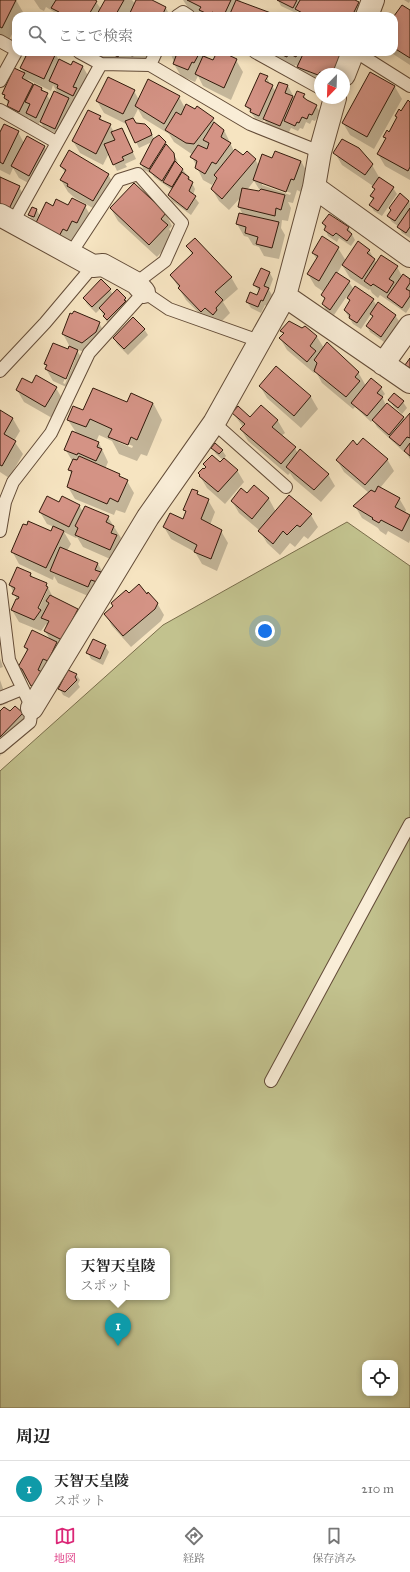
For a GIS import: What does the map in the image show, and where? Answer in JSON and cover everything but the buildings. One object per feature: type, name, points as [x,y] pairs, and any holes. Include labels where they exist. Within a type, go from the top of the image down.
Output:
[{"type":"street","points":[[368,12],[373,0]]},
{"type":"street","points":[[347,68],[351,56]]},
{"type":"street","points":[[32,708],[148,517],[214,423],[259,340],[285,296],[314,187],[320,152],[333,104]]},
{"type":"street","points":[[314,187],[410,256]]},
{"type":"street","points":[[6,218],[93,266],[103,264],[140,288]]},
{"type":"street","points":[[285,296],[410,382]]},
{"type":"street","points":[[384,364],[410,326]]},
{"type":"lane","points":[[0,41],[12,48]]},
{"type":"lane","points":[[0,81],[13,56]]},
{"type":"lane","points":[[86,56],[101,64],[150,65],[250,124],[320,152]]},
{"type":"lane","points":[[150,65],[154,56]]},
{"type":"lane","points":[[262,56],[314,85]]},
{"type":"lane","points":[[362,56],[410,86]]},
{"type":"lane","points":[[6,218],[56,142],[101,64]]},
{"type":"lane","points":[[0,110],[56,142]]},
{"type":"lane","points":[[0,531],[5,502],[13,482],[51,433],[89,353],[140,288],[165,261],[182,223],[138,174],[118,180],[71,253]]},
{"type":"lane","points":[[0,371],[45,323],[93,266]]},
{"type":"lane","points":[[140,288],[169,309],[259,340]]},
{"type":"lane","points":[[214,423],[286,488]]},
{"type":"lane","points":[[0,586],[9,660],[32,708],[30,722],[0,747]]},
{"type":"lane","points":[[0,698],[22,689]]},
{"type":"lane","points":[[271,1081],[410,824]]},
{"type":"green space","points":[[347,522],[410,566],[410,1408],[0,1408],[0,771],[163,625]]},
{"type":"place","name":"天智天皇陵","points":[[118,1346]]}]
